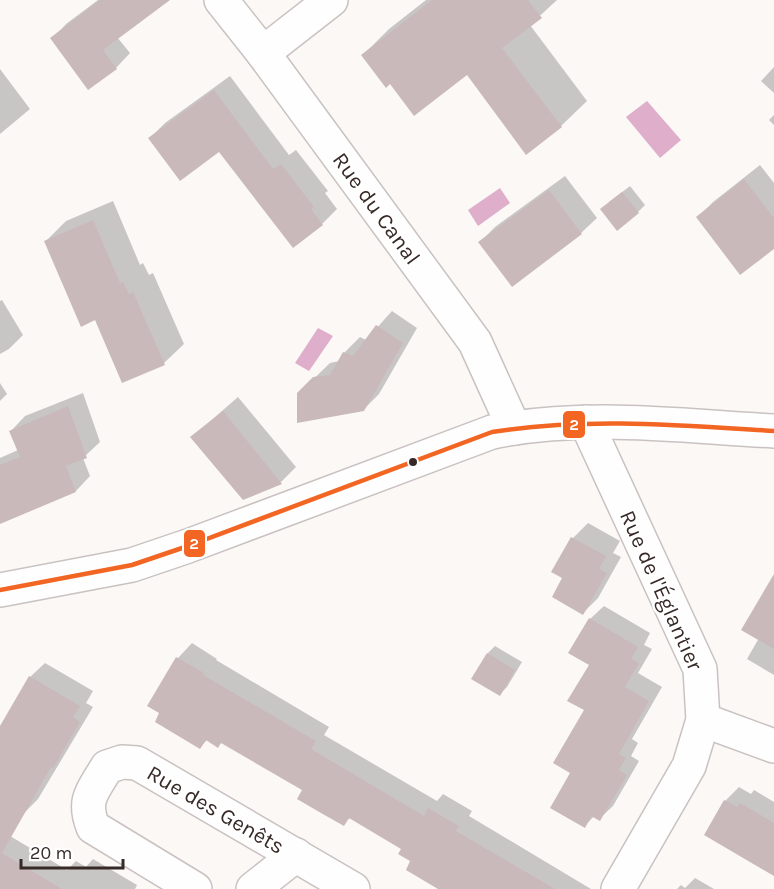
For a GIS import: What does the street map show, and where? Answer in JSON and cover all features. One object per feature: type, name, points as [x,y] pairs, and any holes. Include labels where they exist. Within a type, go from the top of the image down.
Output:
[{"type":"street","name":"Rue du Canal","points":[[221,0],[263,53],[476,342],[514,428]]},
{"type":"street","points":[[263,53],[331,0]]},
{"type":"street","points":[[0,590],[132,565],[492,432],[586,422],[774,431]]},
{"type":"street","name":"Rue de l'Églantier","points":[[586,422],[700,669],[703,720],[689,766],[618,889]]},
{"type":"street","points":[[703,720],[774,746]]},
{"type":"street","name":"Rue des Genêts","points":[[195,889],[93,827],[87,813],[88,798],[107,767],[122,762],[137,763],[353,889]]},
{"type":"street","name":"Rue des Genêts","points":[[253,889],[296,855]]},
{"type":"shaded area","points":[[647,101],[681,140],[660,158],[626,117]]},
{"type":"shaded area","points":[[500,188],[510,203],[478,226],[468,210]]},
{"type":"shaded area","points":[[318,328],[333,336],[309,371],[295,363]]},
{"type":"building","points":[[100,0],[170,0],[103,50],[117,69],[88,90],[50,38]]},
{"type":"building","points":[[432,0],[528,0],[542,18],[502,48],[562,127],[526,155],[467,75],[414,116],[390,84],[386,88],[361,55]]},
{"type":"building","points":[[214,90],[273,169],[281,164],[314,207],[311,209],[323,225],[293,248],[219,152],[180,181],[148,138]]},
{"type":"building","points":[[744,179],[774,218],[774,249],[740,275],[696,217]]},
{"type":"building","points":[[549,190],[582,234],[512,287],[478,242]]},
{"type":"building","points":[[622,192],[639,213],[617,231],[600,209]]},
{"type":"building","points":[[93,220],[120,283],[123,282],[129,294],[133,292],[165,365],[122,383],[95,320],[81,327],[44,241]]},
{"type":"building","points":[[376,325],[403,343],[364,411],[297,423],[297,393],[313,377],[330,375],[343,352],[353,356]]},
{"type":"building","points":[[68,406],[87,458],[66,466],[76,492],[0,524],[0,465],[20,457],[9,431]]},
{"type":"building","points":[[223,411],[282,484],[243,500],[190,437]]},
{"type":"building","points":[[571,537],[606,556],[599,569],[607,573],[583,615],[552,597],[562,578],[551,572]]},
{"type":"building","points":[[774,574],[774,649],[741,630]]},
{"type":"building","points":[[589,618],[638,647],[631,659],[639,663],[625,687],[649,701],[619,754],[626,758],[619,770],[627,775],[600,821],[591,816],[585,828],[550,808],[570,773],[553,763],[584,710],[567,701],[589,665],[568,653]]},
{"type":"building","points":[[487,653],[515,670],[500,696],[471,679]]},
{"type":"building","points":[[176,657],[316,741],[311,749],[424,816],[428,808],[459,826],[456,831],[555,889],[438,889],[406,870],[410,861],[398,854],[401,849],[349,818],[344,826],[297,799],[302,790],[221,743],[218,748],[206,740],[200,749],[155,722],[159,713],[147,706]]},
{"type":"building","points":[[29,676],[80,706],[73,717],[80,722],[53,768],[51,767],[2,853],[62,889],[0,889],[0,726]]},
{"type":"building","points":[[724,800],[737,807],[740,803],[774,823],[774,876],[704,835]]},
{"type":"transit line","name":"2","points":[[0,590],[132,565],[492,432],[527,427],[597,424],[668,425],[774,431]]}]
